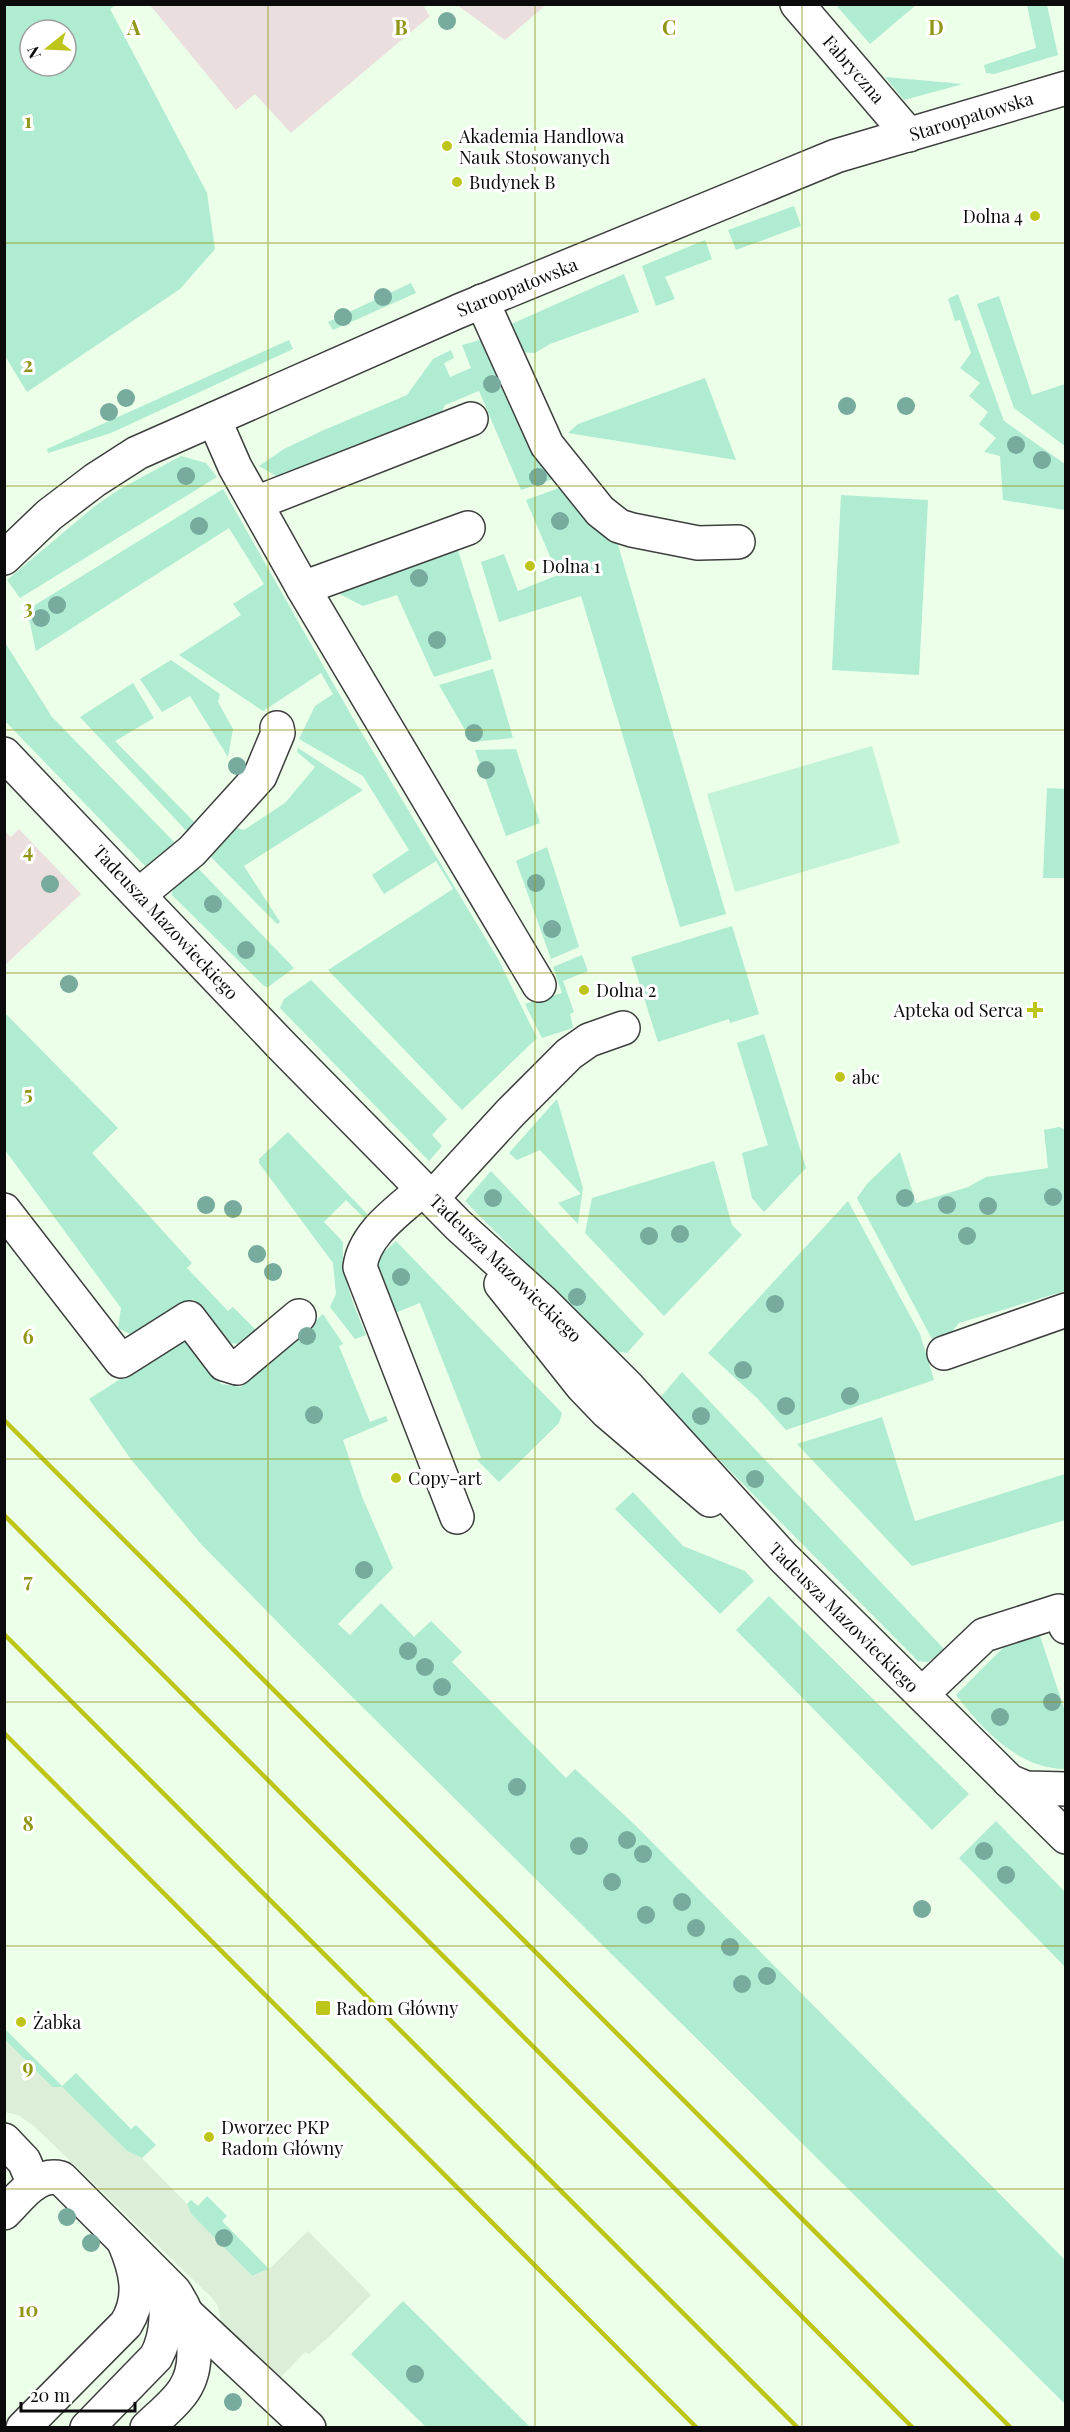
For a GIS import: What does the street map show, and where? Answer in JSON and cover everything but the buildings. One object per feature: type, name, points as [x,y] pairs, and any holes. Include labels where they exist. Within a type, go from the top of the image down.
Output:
[{"type":"street","name":"Fabryczna","points":[[797,4],[909,135]]},
{"type":"street","name":"Staroopatowska","points":[[4,558],[49,515],[95,480],[137,453],[482,301],[836,156],[1065,88]]},
{"type":"street","points":[[482,301],[547,445],[600,511],[619,526],[678,540],[698,543],[738,542]]},
{"type":"street","points":[[214,419],[235,467],[303,588],[539,985]]},
{"type":"street","points":[[256,503],[471,419]]},
{"type":"street","points":[[303,588],[468,528]]},
{"type":"street","points":[[140,894],[192,851],[260,776],[278,733],[277,728]]},
{"type":"street","name":"Tadeusza Mazowieckiego","points":[[4,754],[140,894],[281,1045],[458,1225],[542,1301],[629,1388],[783,1557],[1065,1837]]},
{"type":"street","points":[[457,1517],[360,1267],[361,1255],[370,1239],[428,1194],[569,1054],[589,1040],[623,1028]]},
{"type":"street","points":[[4,1210],[121,1361],[189,1318],[224,1364],[237,1368],[299,1316]]},
{"type":"street","points":[[944,1353],[1065,1310]]},
{"type":"street","points":[[921,1694],[984,1635],[1059,1611],[1065,1627]]},
{"type":"street","points":[[1009,1781],[1026,1788],[1065,1789]]},
{"type":"street","points":[[4,2140],[24,2161],[34,2184]]},
{"type":"street","points":[[4,2213],[34,2184],[52,2176],[61,2178],[174,2290],[187,2314],[192,2341],[191,2372],[184,2390],[147,2427]]},
{"type":"street","points":[[31,2423],[126,2324],[134,2311],[137,2297],[136,2281],[122,2238]]},
{"type":"street","points":[[87,2427],[156,2356],[161,2348],[165,2307],[161,2284],[154,2272]]},
{"type":"street","points":[[187,2314],[309,2427]]},
{"type":"shaded area","points":[[546,4],[505,40],[457,5]]},
{"type":"shaded area","points":[[150,5],[423,5],[430,16],[291,133],[255,94],[236,110]]},
{"type":"shaded area","points":[[19,829],[81,894],[5,965],[5,831],[11,837]]},
{"type":"shaded area","points":[[4,2028],[5,2040],[52,2087],[62,2087],[127,2151],[142,2158],[187,2204],[191,2214],[252,2276],[269,2269],[308,2231],[371,2295],[331,2335],[309,2354],[305,2352],[280,2378],[222,2325],[218,2306],[212,2298],[34,2126],[18,2115],[5,2112]]},
{"type":"green space","points":[[116,5],[110,9],[207,193],[215,249],[180,289],[27,392],[5,356],[4,6]]},
{"type":"green space","points":[[836,5],[916,5],[870,44]]},
{"type":"green space","points":[[1027,5],[1047,5],[1058,55],[994,74],[986,73],[984,65],[1036,48]]},
{"type":"green space","points":[[885,77],[963,84],[904,100]]},
{"type":"green space","points":[[794,206],[801,226],[736,250],[728,230]]},
{"type":"green space","points":[[705,240],[712,259],[665,277],[675,299],[656,306],[642,266]]},
{"type":"green space","points":[[624,274],[639,312],[550,344],[535,353],[517,352],[507,326]]},
{"type":"green space","points":[[411,283],[416,293],[333,330],[328,322]]},
{"type":"green space","points":[[958,294],[1004,421],[1065,464],[1065,510],[1003,500],[1000,456],[984,452],[996,438],[979,424],[988,412],[969,396],[980,383],[960,368],[971,353],[960,320],[955,321],[948,299]]},
{"type":"green space","points":[[999,296],[1032,395],[1065,384],[1065,446],[1014,408],[977,304]]},
{"type":"green space","points":[[289,340],[293,349],[111,433],[48,453],[47,449]]},
{"type":"green space","points":[[480,340],[488,342],[562,476],[521,490],[479,391],[445,405],[439,418],[288,475],[276,476],[259,466],[284,449],[407,395],[433,359],[451,350],[454,358],[444,363],[450,377],[471,368],[462,345]]},
{"type":"green space","points":[[705,378],[736,460],[568,433],[578,424]]},
{"type":"green space","points":[[181,456],[206,463],[217,477],[20,598],[7,580],[95,506],[120,489]]},
{"type":"green space","points":[[570,484],[616,538],[726,914],[680,927],[581,596],[499,622],[481,562],[504,554],[518,591],[558,575],[526,500]]},
{"type":"green space","points":[[223,489],[354,720],[498,959],[537,1038],[462,1110],[328,970],[453,889],[436,861],[384,894],[372,875],[409,850],[363,776],[299,739],[315,706],[333,694],[321,673],[263,711],[179,655],[241,615],[233,604],[264,584],[229,528],[36,651],[27,610]]},
{"type":"green space","points":[[841,495],[928,500],[919,675],[832,670]]},
{"type":"green space","points":[[456,544],[492,659],[434,677],[397,595],[363,606],[330,589]]},
{"type":"green space","points":[[4,641],[52,717],[180,848],[149,870],[5,721]]},
{"type":"green space","points":[[171,660],[220,694],[218,702],[233,729],[228,757],[190,696],[162,712],[140,679]]},
{"type":"green space","points":[[493,669],[513,738],[472,742],[439,685]]},
{"type":"green space","points":[[133,683],[154,718],[115,741],[200,828],[193,838],[80,717]]},
{"type":"green space","points":[[872,746],[900,843],[735,892],[707,794]]},
{"type":"green space","points":[[298,748],[363,790],[244,866],[280,922],[277,924],[209,855],[237,828],[244,830],[285,803],[315,767],[297,752]]},
{"type":"green space","points":[[516,749],[540,823],[506,836],[475,750]]},
{"type":"green space","points":[[1047,788],[1065,789],[1065,878],[1043,878]]},
{"type":"green space","points":[[547,847],[579,947],[551,959],[516,861]]},
{"type":"green space","points":[[194,864],[294,968],[268,987],[264,986],[172,895],[173,888]]},
{"type":"green space","points":[[732,926],[759,1014],[730,1023],[729,1019],[658,1042],[631,957]]},
{"type":"green space","points":[[582,955],[588,971],[563,981],[574,1012],[570,1014],[573,1028],[542,1038],[525,1004],[562,993],[553,967]]},
{"type":"green space","points":[[311,980],[447,1119],[432,1135],[442,1146],[429,1161],[280,1008],[284,999]]},
{"type":"green space","points":[[4,1012],[118,1128],[92,1153],[192,1263],[187,1268],[228,1311],[233,1307],[258,1332],[245,1344],[227,1343],[193,1299],[141,1331],[130,1334],[118,1328],[121,1308],[5,1150]]},
{"type":"green space","points":[[764,1034],[806,1168],[764,1212],[752,1198],[742,1153],[768,1145],[737,1043]]},
{"type":"green space","points":[[557,1099],[583,1188],[578,1224],[558,1203],[581,1194],[540,1150],[517,1160],[509,1153]]},
{"type":"green space","points":[[1059,1127],[1064,1129],[1066,1136],[1065,1291],[959,1323],[949,1335],[932,1339],[857,1198],[867,1184],[900,1152],[916,1203],[968,1187],[986,1177],[1048,1168],[1044,1130]]},
{"type":"green space","points":[[288,1132],[370,1217],[366,1220],[346,1200],[324,1222],[343,1242],[346,1278],[352,1301],[366,1335],[355,1339],[330,1307],[336,1294],[333,1263],[259,1163],[259,1159]]},
{"type":"green space","points":[[714,1161],[732,1225],[742,1235],[664,1316],[585,1233],[592,1198]]},
{"type":"green space","points":[[491,1171],[644,1334],[627,1353],[614,1351],[465,1201]]},
{"type":"green space","points":[[848,1201],[920,1334],[934,1380],[786,1430],[758,1399],[708,1353]]},
{"type":"green space","points":[[396,1241],[562,1413],[559,1423],[499,1482],[477,1460],[481,1458],[420,1303],[395,1313],[377,1266],[382,1254]]},
{"type":"green space","points":[[323,1314],[343,1344],[339,1346],[370,1422],[386,1416],[388,1421],[343,1440],[363,1499],[393,1568],[338,1624],[350,1635],[381,1603],[414,1637],[431,1621],[462,1652],[452,1662],[566,1778],[575,1769],[635,1825],[1065,2260],[1065,2404],[201,1544],[130,1458],[89,1399],[186,1337],[221,1384],[241,1387]]},
{"type":"green space","points":[[682,1372],[945,1650],[928,1662],[918,1661],[659,1399]]},
{"type":"green space","points":[[882,1417],[915,1521],[1065,1474],[1065,1520],[912,1566],[797,1444]]},
{"type":"green space","points":[[633,1492],[683,1546],[745,1571],[754,1581],[720,1614],[615,1509]]},
{"type":"green space","points":[[769,1596],[969,1794],[932,1830],[736,1630]]},
{"type":"green space","points":[[1039,1633],[1065,1711],[1065,1769],[1048,1767],[1017,1755],[990,1734],[956,1695],[1008,1643]]},
{"type":"green space","points":[[996,1821],[1065,1892],[1065,1967],[959,1858]]},
{"type":"green space","points":[[5,2029],[62,2086],[76,2073],[131,2129],[136,2125],[156,2145],[142,2158],[127,2151],[62,2087],[52,2087],[5,2040]]},
{"type":"green space","points":[[207,2196],[227,2216],[222,2221],[269,2269],[252,2276],[191,2214],[187,2204],[191,2200],[198,2206]]},
{"type":"green space","points":[[403,2301],[530,2427],[426,2427],[351,2354]]},
{"type":"railway","points":[[4,1420],[1011,2428]]},
{"type":"railway","points":[[4,1515],[913,2428]]},
{"type":"railway","points":[[4,1634],[798,2428]]},
{"type":"railway","points":[[4,1733],[697,2428]]},
{"type":"place","name":"Akademia Handlowa Nauk Stosowanych","points":[[447,146]]},
{"type":"place","name":"Budynek B","points":[[457,182]]},
{"type":"place","name":"Dolna 4","points":[[1035,216]]},
{"type":"place","name":"Dolna 1","points":[[530,566]]},
{"type":"place","name":"Dolna 2","points":[[584,990]]},
{"type":"place","name":"Apteka od Serca","points":[[1035,1010]]},
{"type":"place","name":"abc","points":[[840,1077]]},
{"type":"place","name":"Copy-art","points":[[396,1478]]},
{"type":"place","name":"Radom Główny","points":[[323,2008]]},
{"type":"place","name":"Żabka","points":[[21,2022]]},
{"type":"place","name":"Dworzec PKP Radom Główny","points":[[209,2137]]}]
